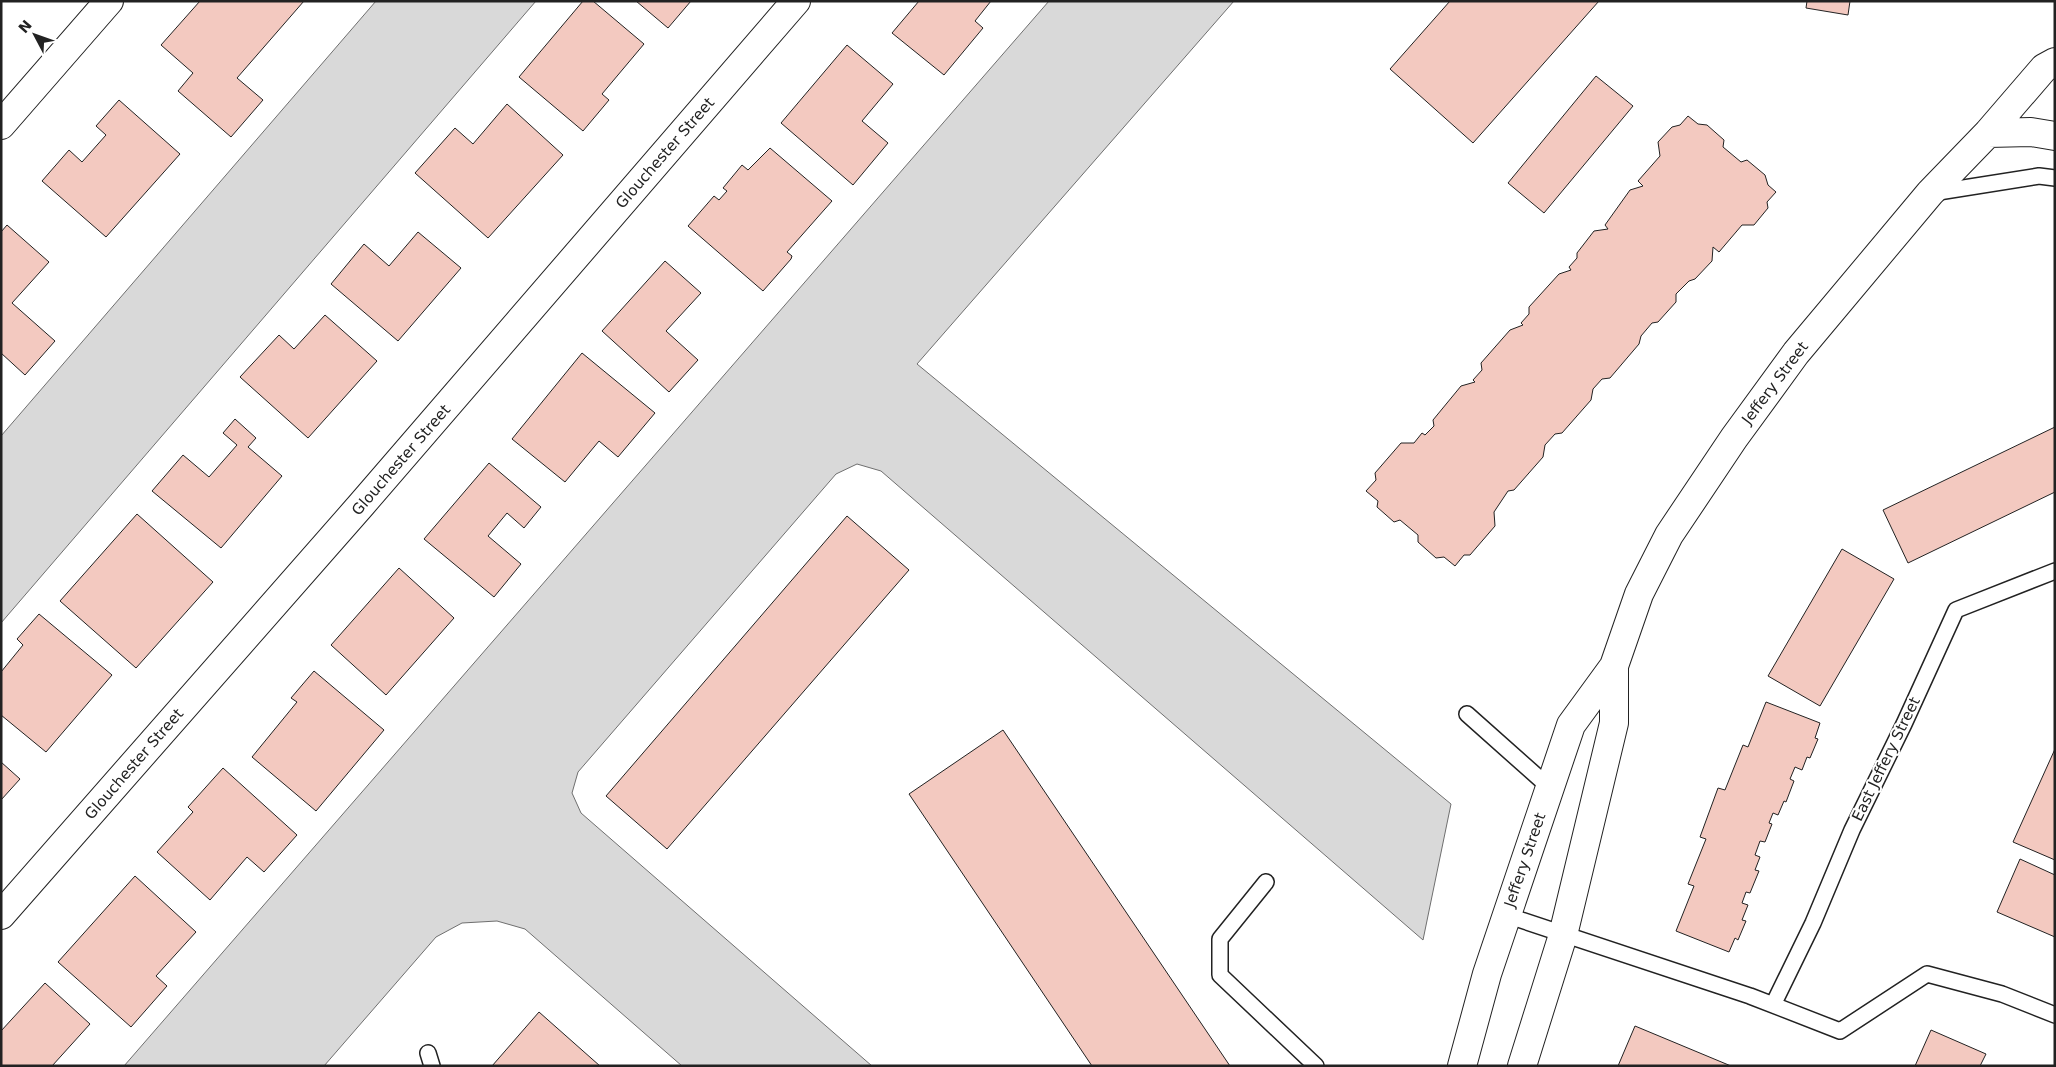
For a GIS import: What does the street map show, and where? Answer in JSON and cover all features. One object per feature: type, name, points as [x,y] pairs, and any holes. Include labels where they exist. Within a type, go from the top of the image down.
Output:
[{"type":"street","points":[[1,125],[108,1]]},
{"type":"street","name":"Glouchester Street","points":[[1,915],[356,512],[796,1]]},
{"type":"street","name":"Jeffery Street","points":[[1462,1066],[1506,915],[1571,724],[1614,666],[1639,594],[1669,535],[1734,438],[1796,353],[1930,193],[1988,133],[2044,68],[2055,62]]},
{"type":"street","points":[[1988,133],[2031,132],[2055,136]]},
{"type":"street","name":"Jeffery Street","points":[[1522,1066],[1564,934],[1614,723],[1614,666]]},
{"type":"lane","points":[[1930,193],[2040,176],[2055,178]]},
{"type":"lane","name":"East Jeffery Street","points":[[1773,1005],[1813,923],[1852,830],[1904,724],[1956,610],[2055,571]]},
{"type":"lane","points":[[1467,714],[1550,787]]},
{"type":"lane","points":[[1266,882],[1220,939],[1220,975],[1316,1066]]},
{"type":"lane","points":[[1506,915],[1773,1005],[1840,1031],[1926,974],[2002,994],[2055,1015]]},
{"type":"shaded area","points":[[376,1],[536,1],[1,623],[1,436]]},
{"type":"shaded area","points":[[1049,1],[1234,1],[917,364],[1451,804],[1423,940],[881,471],[857,464],[836,474],[578,772],[572,793],[581,813],[872,1066],[682,1066],[525,929],[497,921],[462,923],[436,937],[324,1066],[124,1066]]},
{"type":"building","points":[[200,1],[304,1],[237,78],[263,100],[231,137],[178,91],[193,73],[161,45]]},
{"type":"building","points":[[583,1],[593,1],[644,44],[602,94],[609,100],[583,131],[519,77]]},
{"type":"building","points":[[636,1],[691,1],[668,28]]},
{"type":"building","points":[[919,1],[991,1],[975,21],[983,28],[944,75],[892,33]]},
{"type":"building","points":[[1450,1],[1599,1],[1473,143],[1390,69]]},
{"type":"building","points":[[1807,1],[1850,1],[1848,15],[1806,8]]},
{"type":"building","points":[[847,45],[893,84],[862,121],[888,143],[853,185],[781,123]]},
{"type":"building","points":[[1596,76],[1633,106],[1544,213],[1508,183]]},
{"type":"building","points":[[119,100],[180,154],[106,237],[42,181],[69,150],[82,162],[106,135],[96,126]]},
{"type":"building","points":[[507,104],[563,155],[488,238],[415,173],[455,128],[473,144]]},
{"type":"building","points":[[1688,116],[1698,124],[1707,125],[1724,140],[1723,147],[1741,162],[1747,160],[1765,175],[1768,185],[1776,192],[1767,202],[1768,208],[1754,225],[1742,225],[1719,252],[1713,247],[1712,261],[1695,279],[1689,281],[1676,294],[1676,302],[1658,322],[1652,323],[1641,336],[1639,344],[1610,378],[1602,379],[1593,389],[1591,400],[1562,433],[1555,434],[1545,445],[1543,457],[1514,490],[1508,491],[1494,512],[1495,526],[1470,555],[1464,555],[1455,566],[1444,557],[1436,558],[1418,542],[1418,535],[1400,520],[1394,522],[1377,507],[1378,501],[1366,491],[1376,480],[1375,473],[1401,443],[1414,443],[1422,433],[1425,435],[1434,426],[1433,420],[1461,386],[1475,382],[1473,380],[1482,370],[1481,363],[1510,330],[1523,325],[1521,323],[1529,314],[1529,307],[1559,274],[1571,270],[1569,267],[1577,258],[1577,253],[1594,231],[1608,229],[1605,225],[1630,190],[1643,186],[1638,181],[1660,156],[1658,142],[1672,127],[1680,125]]},
{"type":"building","points":[[770,148],[832,201],[787,252],[792,256],[791,259],[763,291],[688,226],[714,196],[719,200],[727,191],[723,188],[742,165],[748,170]]},
{"type":"building","points":[[7,225],[49,262],[12,303],[55,341],[25,375],[1,353],[1,232]]},
{"type":"building","points":[[418,232],[461,268],[398,341],[331,284],[364,244],[389,266]]},
{"type":"building","points":[[665,261],[701,293],[666,331],[698,360],[669,392],[602,331]]},
{"type":"building","points":[[325,315],[377,361],[308,438],[240,377],[279,335],[294,349]]},
{"type":"building","points":[[582,353],[655,413],[618,457],[599,441],[565,482],[512,439]]},
{"type":"building","points":[[235,419],[256,438],[248,447],[282,476],[221,548],[152,491],[183,455],[209,477],[237,445],[223,433]]},
{"type":"building","points":[[2055,427],[2055,492],[1908,563],[1883,510]]},
{"type":"building","points":[[489,463],[541,507],[524,528],[507,513],[488,536],[521,564],[494,597],[424,539]]},
{"type":"building","points":[[137,514],[213,582],[136,668],[60,601]]},
{"type":"building","points":[[847,516],[909,570],[667,849],[606,796]]},
{"type":"building","points":[[1842,549],[1894,579],[1820,706],[1768,676]]},
{"type":"building","points":[[399,568],[454,618],[386,695],[331,645]]},
{"type":"building","points":[[39,614],[112,675],[46,752],[1,715],[1,672],[23,645],[17,639]]},
{"type":"building","points":[[314,671],[384,730],[316,811],[252,757],[297,702],[291,698]]},
{"type":"building","points":[[1766,702],[1820,723],[1815,738],[1818,739],[1810,758],[1807,757],[1802,770],[1795,767],[1790,779],[1794,781],[1786,802],[1784,801],[1778,815],[1773,813],[1769,823],[1772,824],[1765,842],[1760,841],[1755,855],[1760,857],[1755,870],[1759,871],[1750,893],[1746,892],[1742,903],[1748,905],[1742,920],[1746,921],[1738,940],[1735,938],[1729,952],[1676,931],[1694,886],[1688,884],[1706,839],[1700,837],[1718,788],[1725,790],[1743,745],[1748,747]]},
{"type":"building","points":[[1003,730],[1230,1066],[1092,1066],[909,794]]},
{"type":"building","points":[[2055,749],[2055,860],[2013,842]]},
{"type":"building","points":[[1,762],[20,779],[1,800]]},
{"type":"building","points":[[223,768],[297,835],[264,872],[247,857],[210,900],[157,852],[193,812],[188,807]]},
{"type":"building","points":[[2020,859],[2055,875],[2055,937],[1997,912]]},
{"type":"building","points":[[135,876],[196,932],[156,976],[167,986],[131,1027],[58,962]]},
{"type":"building","points":[[45,983],[90,1024],[52,1066],[1,1066],[1,1031]]},
{"type":"building","points":[[539,1012],[600,1066],[492,1066]]},
{"type":"building","points":[[1635,1026],[1731,1066],[1618,1066]]},
{"type":"building","points":[[1931,1030],[1986,1054],[1980,1066],[1915,1066]]}]
